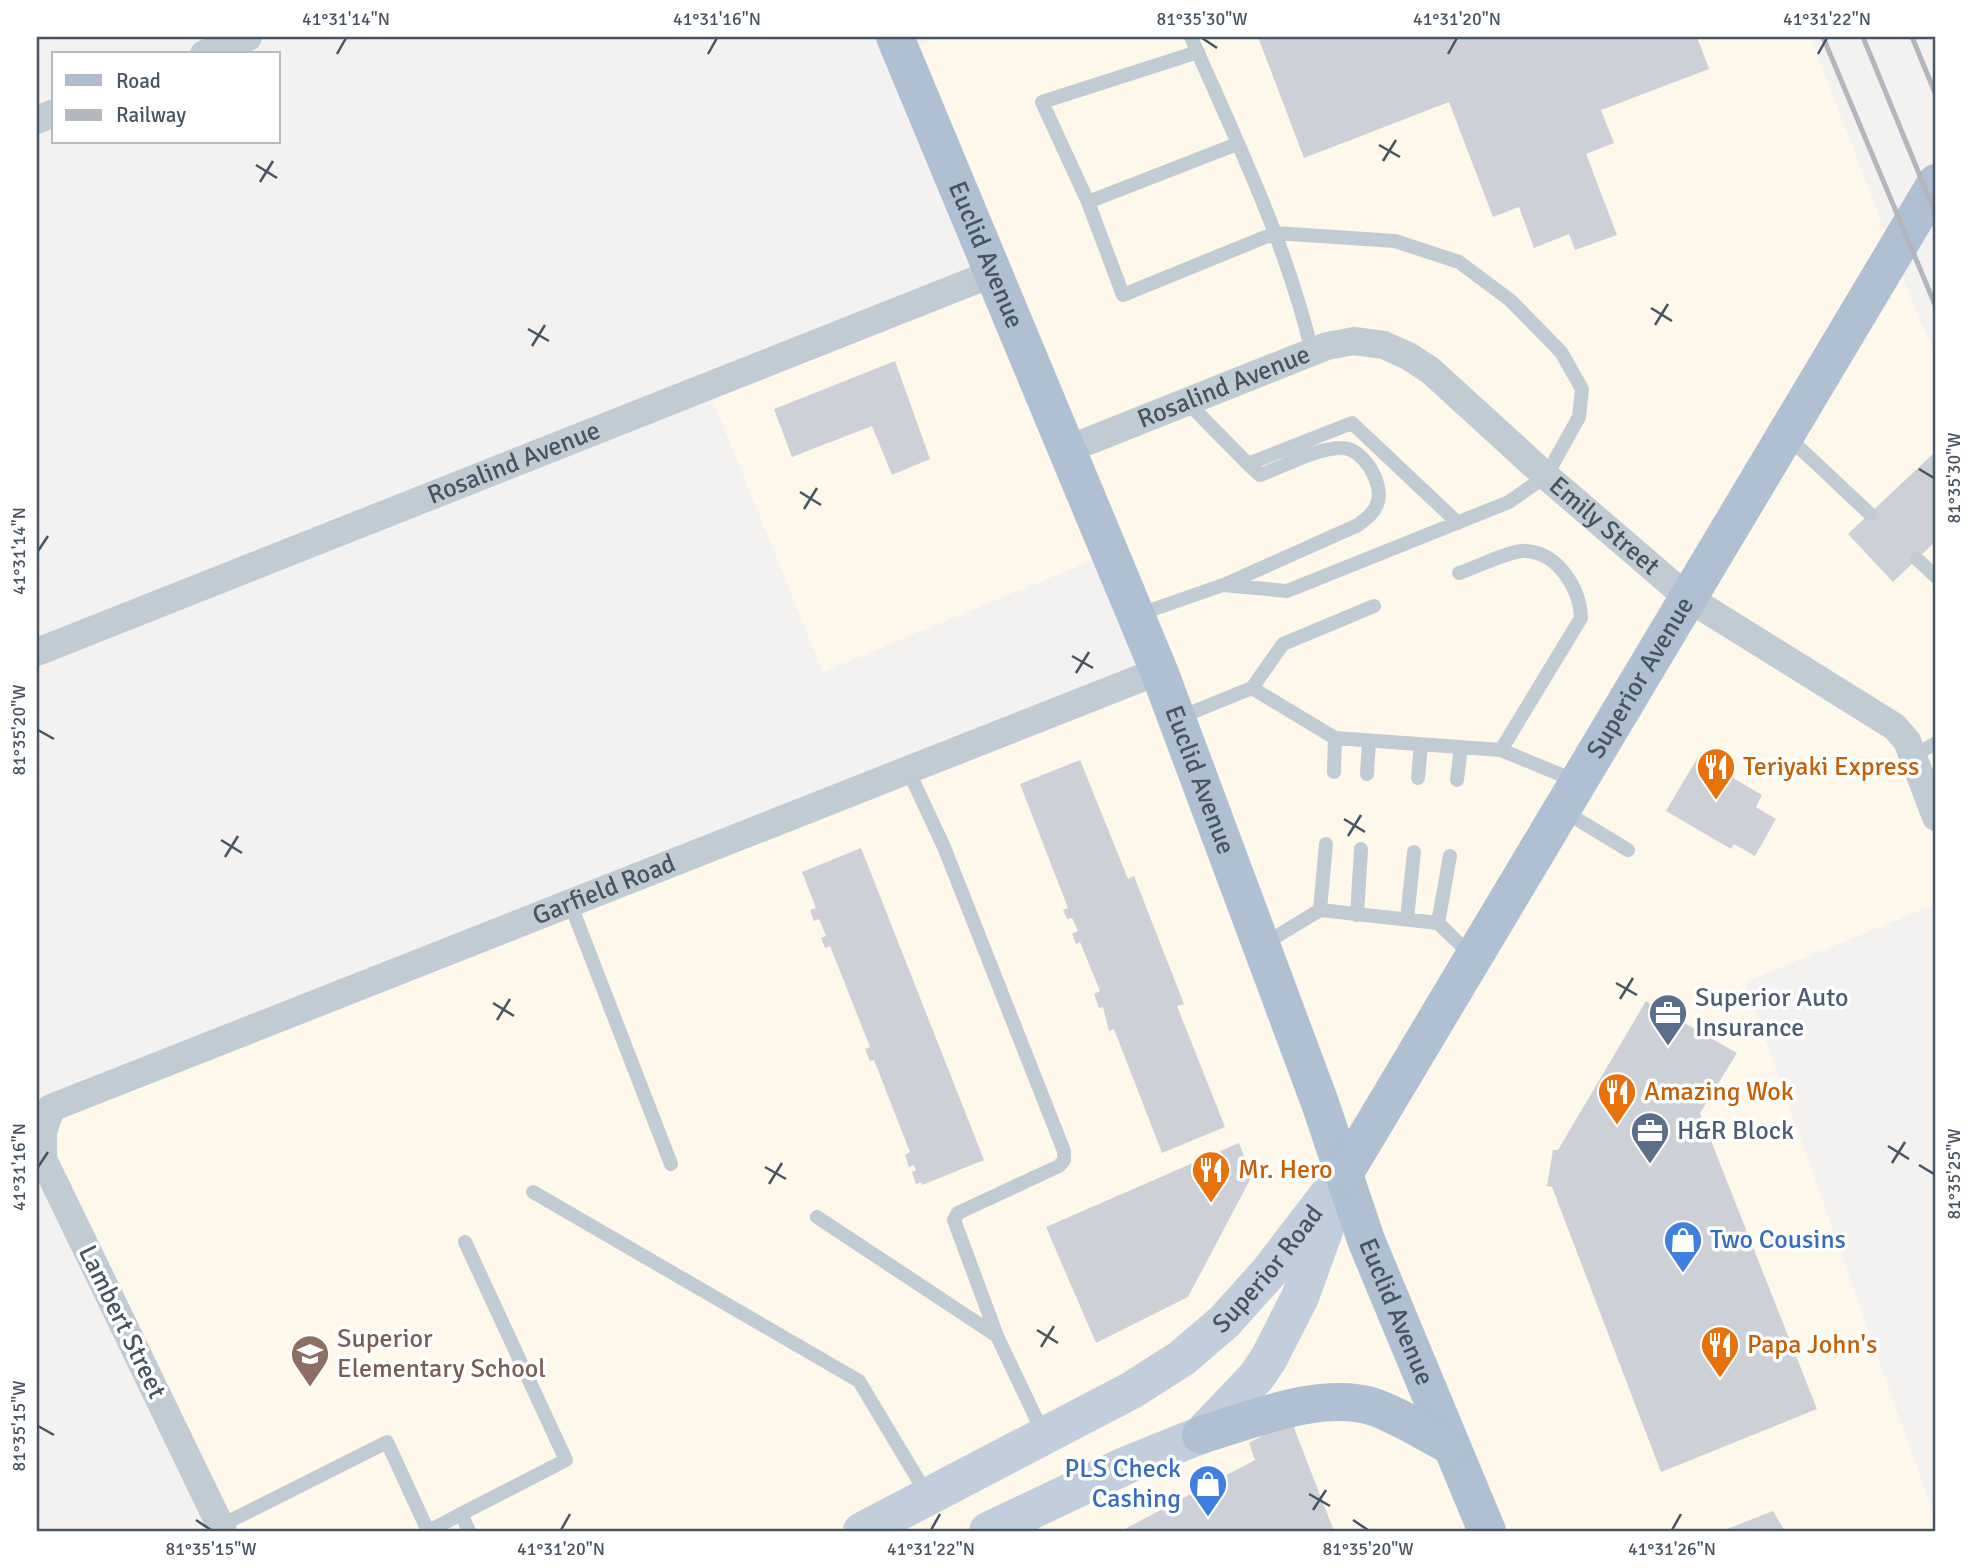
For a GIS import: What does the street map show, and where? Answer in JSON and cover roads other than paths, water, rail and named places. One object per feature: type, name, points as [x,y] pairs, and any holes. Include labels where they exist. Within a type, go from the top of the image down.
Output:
[{"type":"main road","name":"Euclid Avenue","points":[[895,37],[991,274],[1159,671],[1366,1240],[1487,1531]]},
{"type":"main road","name":"Superior Avenue","points":[[1344,1174],[1936,183]]},
{"type":"main road","name":"Superior Road","points":[[988,1531],[1127,1465],[1201,1435],[1257,1376],[1269,1358],[1312,1268],[1344,1174]]},
{"type":"main road","name":"Superior Road","points":[[862,1531],[1132,1390],[1193,1349],[1224,1322],[1269,1272],[1344,1174]]},
{"type":"main road","points":[[1201,1435],[1302,1405],[1356,1404],[1375,1408],[1451,1446]]},
{"type":"street","points":[[209,52],[248,37]]},
{"type":"street","name":"Rosalind Avenue","points":[[37,652],[991,274]]},
{"type":"street","name":"Rosalind Avenue","points":[[1066,450],[1327,346],[1354,341],[1384,345]]},
{"type":"street","name":"Emily Street","points":[[1384,345],[1431,371],[1546,477],[1688,598],[1895,727],[1907,741],[1924,750],[1936,817]]},
{"type":"street","name":"Garfield Road","points":[[44,1110],[1159,671]]},
{"type":"street","name":"Lambert Street","points":[[44,1110],[43,1159],[221,1529]]},
{"type":"lane","points":[[1191,37],[1275,233],[1301,304],[1312,352]]},
{"type":"lane","points":[[1198,52],[1042,102],[1088,202],[1123,295],[1275,233],[1395,241],[1459,262],[1510,300],[1561,352],[1582,389],[1579,417],[1546,477],[1509,502],[1287,591],[1223,585]]},
{"type":"lane","points":[[1088,202],[1237,145]]},
{"type":"lane","points":[[1136,615],[1223,585],[1358,525],[1372,514],[1379,500],[1378,487],[1370,468],[1361,456],[1346,448],[1332,449],[1260,475],[1188,401]]},
{"type":"lane","points":[[1248,464],[1352,424],[1458,523]]},
{"type":"lane","points":[[1786,435],[1870,514]]},
{"type":"lane","points":[[1459,573],[1525,550],[1548,557],[1568,576],[1580,600],[1581,618],[1501,750]]},
{"type":"lane","points":[[1917,559],[1936,577]]},
{"type":"lane","points":[[1175,719],[1252,688],[1283,643],[1374,606]]},
{"type":"lane","points":[[1252,688],[1335,738],[1501,750],[1569,795],[1628,850]]},
{"type":"lane","points":[[1334,772],[1335,738]]},
{"type":"lane","points":[[1367,774],[1369,741]]},
{"type":"lane","points":[[1418,779],[1421,744]]},
{"type":"lane","points":[[1457,780],[1461,747]]},
{"type":"lane","points":[[908,770],[944,847],[1064,1151],[1064,1160],[1059,1166],[954,1216],[998,1336],[1044,1436]]},
{"type":"lane","points":[[1320,911],[1326,844]]},
{"type":"lane","points":[[1357,915],[1361,849]]},
{"type":"lane","points":[[1407,919],[1414,852]]},
{"type":"lane","points":[[1438,923],[1450,856]]},
{"type":"lane","points":[[570,903],[671,1164]]},
{"type":"lane","points":[[1261,946],[1320,911],[1438,923],[1473,957]]},
{"type":"lane","points":[[533,1192],[859,1381],[928,1497]]},
{"type":"lane","points":[[817,1217],[998,1336]]},
{"type":"lane","points":[[221,1529],[387,1442],[428,1531],[566,1460],[465,1242]]},
{"type":"lane","points":[[461,1514],[469,1531]]},
{"type":"railway","points":[[1823,37],[1936,307]]},
{"type":"railway","points":[[1863,37],[1936,215]]},
{"type":"railway","points":[[1912,37],[1936,95]]},
{"type":"place","name":"Teriyaki Express","points":[[1716,801]]},
{"type":"place","name":"Superior Auto Insurance","points":[[1668,1047]]},
{"type":"place","name":"Amazing Wok","points":[[1617,1126]]},
{"type":"place","name":"H&R Block","points":[[1650,1165]]},
{"type":"place","name":"Mr. Hero","points":[[1211,1204]]},
{"type":"place","name":"Two Cousins","points":[[1683,1274]]},
{"type":"place","name":"Papa John's","points":[[1720,1379]]},
{"type":"place","name":"Superior Elementary School","points":[[310,1388]]},
{"type":"place","name":"PLS Check Cashing","points":[[1208,1518]]}]
